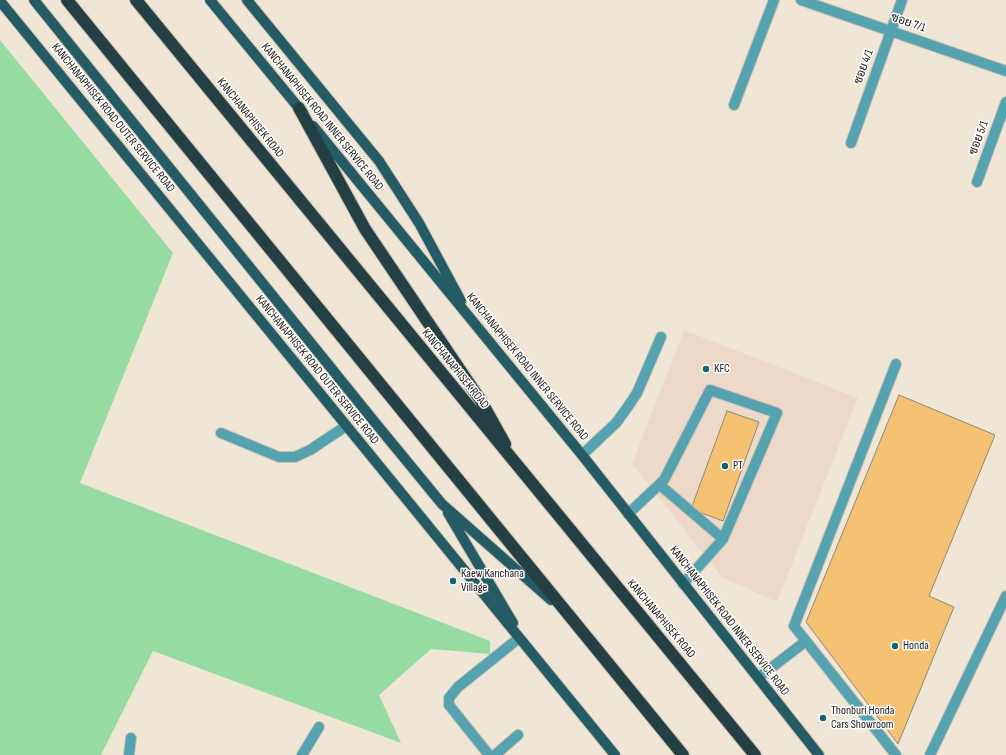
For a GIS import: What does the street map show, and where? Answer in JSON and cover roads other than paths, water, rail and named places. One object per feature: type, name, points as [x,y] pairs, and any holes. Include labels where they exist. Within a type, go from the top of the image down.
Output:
[{"type":"highway","points":[[67,0],[683,755]]},
{"type":"highway","name":"KANCHANAPHISEK ROAD","points":[[136,0],[520,471],[755,755]]},
{"type":"highway","points":[[299,108],[365,229],[481,401],[520,471]]},
{"type":"main road","name":"KANCHANAPHISEK ROAD OUTER SERVICE ROAD","points":[[0,0],[615,755]]},
{"type":"main road","points":[[34,0],[442,504],[531,652]]},
{"type":"main road","name":"KANCHANAPHISEK ROAD INNER SERVICE ROAD","points":[[210,0],[582,455],[819,755]]},
{"type":"main road","points":[[247,0],[379,161],[420,223],[471,320]]},
{"type":"main road","points":[[442,504],[573,619]]},
{"type":"street","points":[[734,106],[774,0]]},
{"type":"street","name":"ซอย 7/1","points":[[801,0],[1006,71]]},
{"type":"street","name":"ซอย 4/1","points":[[851,143],[902,0]]},
{"type":"street","name":"ซอย 5/1","points":[[977,182],[1006,102]]},
{"type":"street","points":[[582,455],[616,423],[627,408],[637,393],[661,337]]},
{"type":"street","points":[[896,364],[794,626],[896,755]]},
{"type":"street","points":[[628,514],[660,485],[710,390],[777,413],[723,539],[683,584]]},
{"type":"street","points":[[221,433],[279,457],[295,456],[310,450],[346,426]]},
{"type":"street","points":[[660,485],[723,539]]},
{"type":"street","points":[[930,755],[1006,596]]},
{"type":"street","points":[[489,755],[449,704],[449,698],[458,687],[519,638]]},
{"type":"street","points":[[758,678],[806,641]]},
{"type":"street","points":[[302,755],[318,728]]},
{"type":"street","points":[[495,755],[518,735]]},
{"type":"street","points":[[129,755],[130,738]]},
{"type":"place","name":"KFC","points":[[706,369]]},
{"type":"place","name":"PT","points":[[725,466]]},
{"type":"place","name":"Kaew Kanchana Village","points":[[453,581]]},
{"type":"place","name":"Honda","points":[[895,646]]},
{"type":"place","name":"Thonburi Honda Cars Showroom","points":[[823,718]]}]
